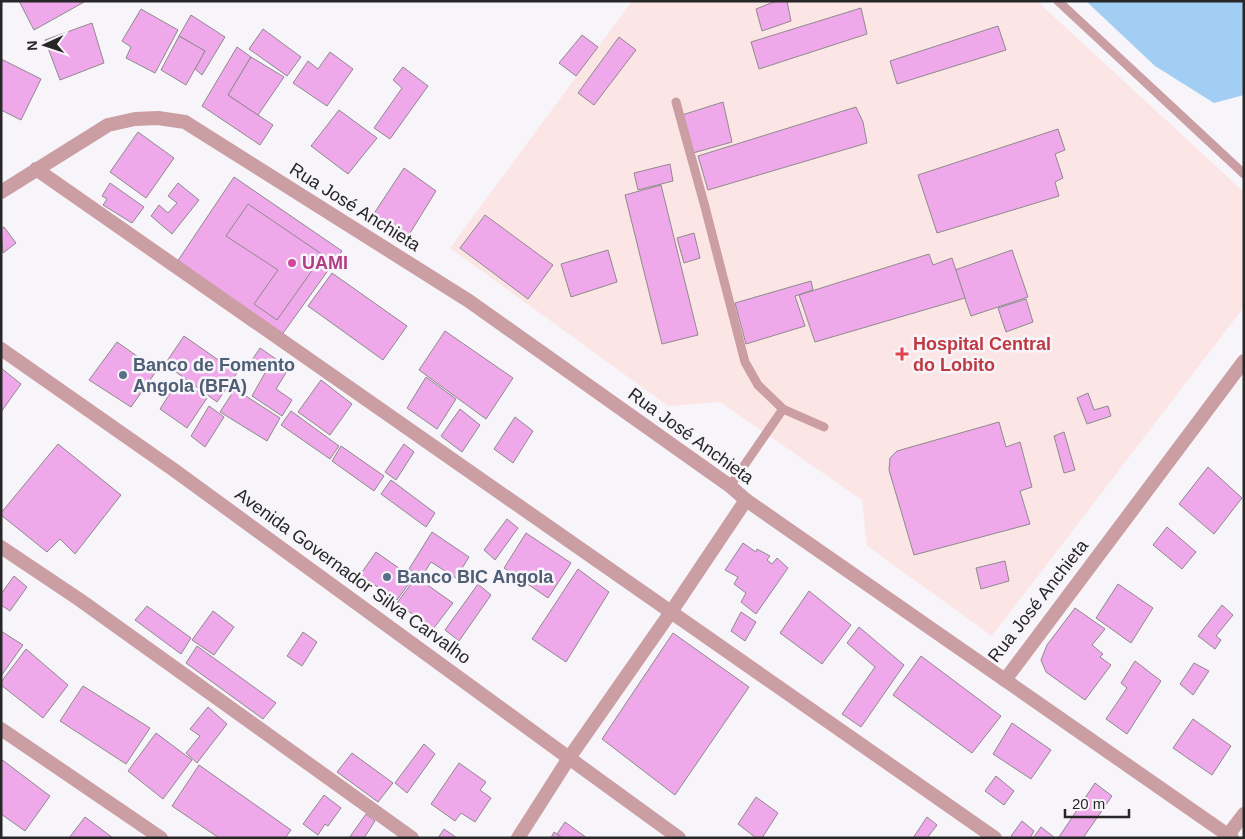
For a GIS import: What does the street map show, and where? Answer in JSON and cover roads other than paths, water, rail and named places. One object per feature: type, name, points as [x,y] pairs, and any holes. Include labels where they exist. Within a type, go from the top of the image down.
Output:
[{"type":"street","name":"Rua José Anchieta","points":[[1,192],[108,125],[134,119],[158,118],[185,122],[469,301],[730,486],[746,500],[1005,680],[1244,361]]},
{"type":"street","points":[[36,169],[996,838]]},
{"type":"street","name":"Avenida Governador Silva Carvalho","points":[[1,349],[182,476],[679,838]]},
{"type":"street","points":[[518,838],[569,758],[671,612],[746,500]]},
{"type":"street","points":[[1,547],[88,606],[412,838]]},
{"type":"street","points":[[1005,680],[1230,836],[1244,814]]},
{"type":"street","points":[[1,729],[161,838]]},
{"type":"lane","points":[[1058,1],[1244,174]]},
{"type":"lane","points":[[676,102],[744,362],[758,385],[783,409],[824,427]]},
{"type":"lane","points":[[730,486],[783,409]]},
{"type":"water","points":[[1086,1],[1244,1],[1244,95],[1214,103],[1155,66]]},
{"type":"place","name":"UAMI","points":[[292,263]]},
{"type":"place","name":"Hospital Central do Lobito","points":[[902,354]]},
{"type":"place","name":"Banco de Fomento Angola (BFA)","points":[[123,375]]},
{"type":"place","name":"Banco BIC Angola","points":[[387,577]]}]
